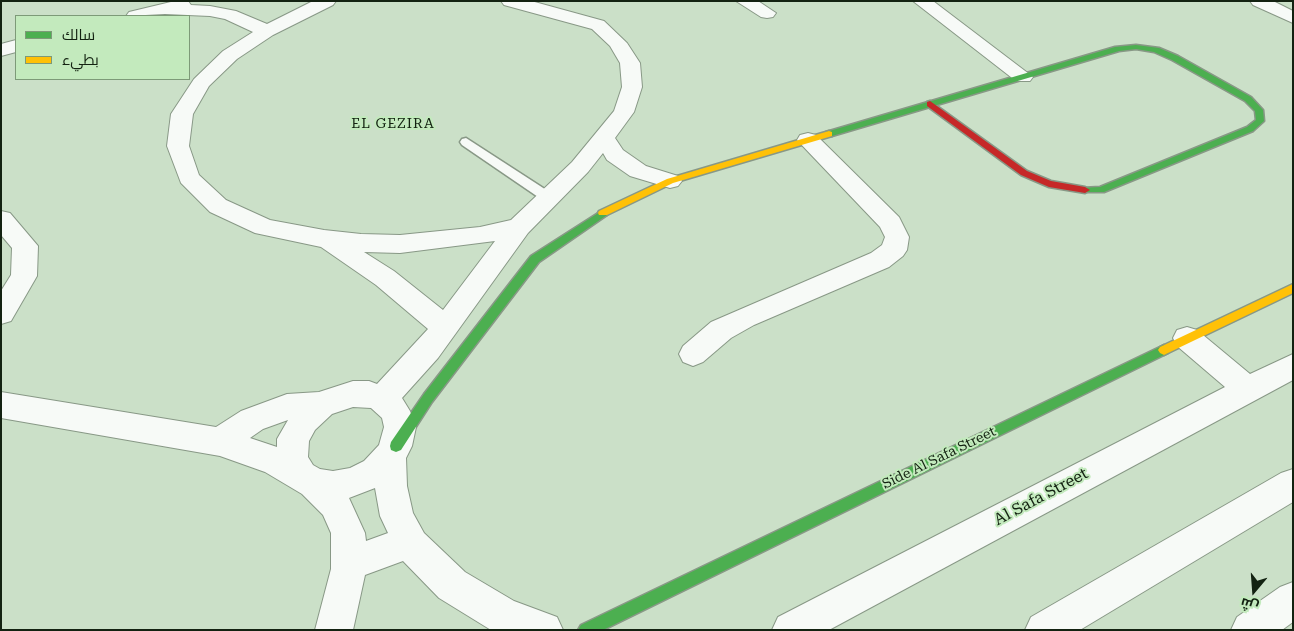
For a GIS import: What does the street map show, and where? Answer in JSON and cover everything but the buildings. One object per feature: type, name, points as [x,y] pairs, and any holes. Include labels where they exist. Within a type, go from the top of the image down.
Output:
[{"type":"street","points":[[140,15],[195,1]]},
{"type":"street","points":[[382,399],[428,350],[519,227],[580,167],[624,112],[632,87],[630,63],[618,43],[598,25],[510,1]]},
{"type":"street","points":[[745,1],[767,13]]},
{"type":"street","points":[[922,1],[1023,77]]},
{"type":"street","points":[[1259,1],[1293,18]]},
{"type":"street","points":[[327,2],[267,31],[230,55],[201,83],[182,114],[178,146],[189,178],[218,206],[264,227],[324,239],[361,243],[400,244],[470,237],[519,227]]},
{"type":"street","points":[[163,9],[203,10],[231,8],[267,31]]},
{"type":"street","points":[[1,50],[15,46]]},
{"type":"street","points":[[1,405],[220,442],[275,462],[307,479],[333,486],[355,482],[375,471],[393,451],[428,398],[535,259],[600,215],[670,181],[930,104],[1118,49],[1136,47],[1156,50],[1176,58],[1248,98],[1258,110],[1260,121],[1250,129],[1101,190],[1076,190],[1048,184],[1024,173],[930,104]]},
{"type":"street","points":[[603,136],[615,155],[638,171],[670,181]]},
{"type":"street","points":[[693,354],[721,330],[744,318],[880,260],[894,250],[897,237],[890,223],[808,140]]},
{"type":"street","points":[[1,219],[25,246],[24,276],[1,314]]},
{"type":"street","points":[[324,239],[385,278],[444,326]]},
{"type":"street","name":"Side Al Safa Street","points":[[594,628],[1293,288]]},
{"type":"street","points":[[1187,338],[1247,389]]},
{"type":"street","name":"Al Safa Street","points":[[790,630],[1293,366]]},
{"type":"street","points":[[334,630],[349,564],[348,533],[335,504],[307,479],[292,458],[293,439],[304,420],[321,405],[353,394],[369,394],[382,399],[395,411],[400,428],[393,451],[392,496],[397,516],[410,542],[452,585],[505,617],[544,630]]},
{"type":"street","points":[[220,442],[252,420],[287,408],[321,405]]},
{"type":"street","points":[[1044,630],[1293,484]]},
{"type":"street","points":[[349,564],[410,542]]},
{"type":"street","points":[[1250,630],[1293,600]]},
{"type":"lane","points":[[466,142],[549,198]]},
{"type":"traffic: fast","points":[[829,134],[1118,49],[1136,47],[1156,50],[1175,58],[1248,99],[1259,110],[1260,121],[1250,129],[1101,190],[1085,190]]},
{"type":"traffic: fast","points":[[396,446],[428,398],[535,259],[603,213]]},
{"type":"traffic: fast","points":[[586,630],[1164,350]]},
{"type":"traffic: slow","points":[[603,213],[670,181],[829,134]]},
{"type":"traffic: slow","points":[[1164,350],[1293,288]]},
{"type":"traffic: jam","points":[[930,104],[1024,173],[1049,184],[1085,190]]},
{"type":"district","name":"EL GEZIRA","points":[[393,124]]}]
